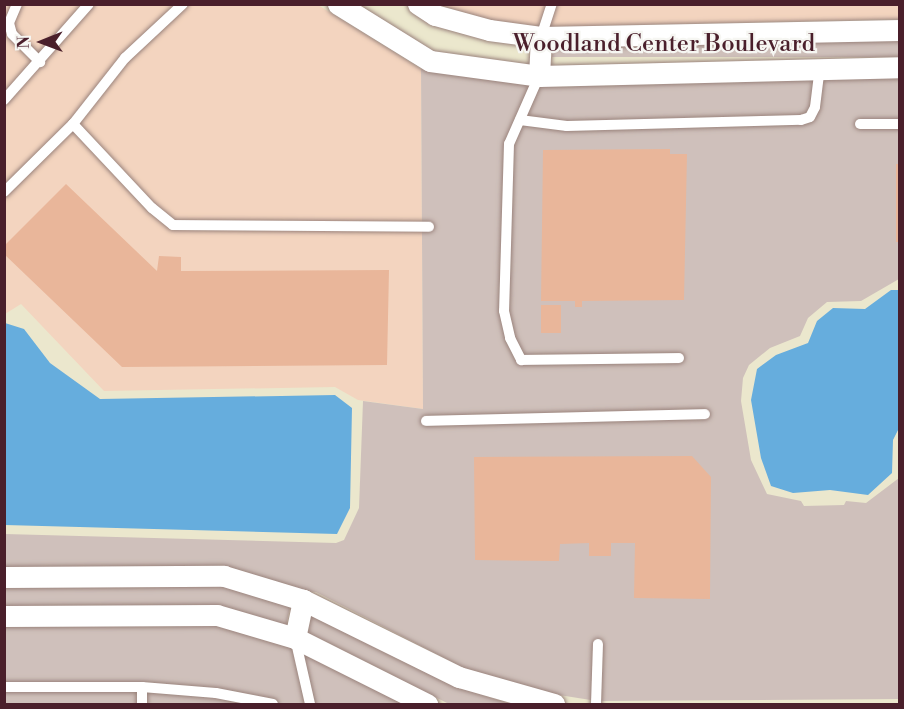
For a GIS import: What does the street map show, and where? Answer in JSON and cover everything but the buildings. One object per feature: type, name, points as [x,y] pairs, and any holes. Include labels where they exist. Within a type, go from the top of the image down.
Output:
[{"type":"street","name":"Woodland Center Boulevard","points":[[338,4],[430,61],[539,76],[900,67]]},
{"type":"street","name":"Woodland Center Boulevard","points":[[418,4],[435,15],[489,30],[541,37],[900,30]]},
{"type":"street","points":[[539,76],[541,37]]},
{"type":"street","points":[[4,577],[224,576],[303,600],[459,677],[554,705]]},
{"type":"street","points":[[295,638],[303,600]]},
{"type":"street","points":[[4,616],[217,615],[295,638],[427,705]]},
{"type":"lane","points":[[17,4],[9,23],[12,34],[40,62]]},
{"type":"lane","points":[[4,100],[89,4]]},
{"type":"lane","points":[[4,192],[73,124],[125,58],[183,4]]},
{"type":"lane","points":[[541,37],[552,4]]},
{"type":"lane","points":[[520,120],[567,126],[801,120],[810,117],[815,107],[820,69]]},
{"type":"lane","points":[[539,76],[509,144],[504,311],[521,360],[680,358]]},
{"type":"lane","points":[[73,124],[152,208],[173,225],[429,227]]},
{"type":"lane","points":[[860,124],[900,124]]},
{"type":"lane","points":[[426,421],[705,414]]},
{"type":"lane","points":[[295,638],[310,705]]},
{"type":"lane","points":[[596,705],[598,644]]},
{"type":"lane","points":[[4,687],[142,687],[216,693],[273,705]]},
{"type":"lane","points":[[142,687],[142,705]]},
{"type":"shaded area","points":[[899,4],[900,19],[542,27],[491,20],[439,5]]},
{"type":"shaded area","points":[[4,5],[318,5],[421,69],[423,409],[358,400],[335,387],[104,391],[21,304],[5,314]]},
{"type":"shaded area","points":[[552,40],[899,40],[899,57],[552,57]]},
{"type":"shaded area","points":[[421,69],[550,87],[899,78],[899,279],[861,301],[827,302],[808,318],[800,336],[770,348],[749,365],[743,378],[741,401],[751,460],[767,494],[801,501],[804,506],[844,505],[846,501],[866,503],[899,478],[899,699],[597,701],[540,692],[464,668],[316,592],[5,567],[5,534],[336,543],[344,540],[359,508],[363,401],[423,409]]},
{"type":"shaded area","points":[[222,586],[290,607],[286,625],[5,606],[4,587]]},
{"type":"shaded area","points":[[311,616],[453,686],[511,704],[449,704],[308,633]]},
{"type":"shaded area","points":[[214,625],[291,648],[404,704],[5,704],[4,626]]},
{"type":"water","points":[[891,290],[900,290],[900,426],[893,440],[892,473],[868,495],[830,490],[793,493],[771,486],[761,458],[751,400],[757,369],[776,355],[808,343],[817,321],[833,308],[865,309]]},
{"type":"water","points":[[5,323],[24,329],[50,363],[100,399],[335,395],[352,408],[350,508],[337,534],[5,525]]}]
